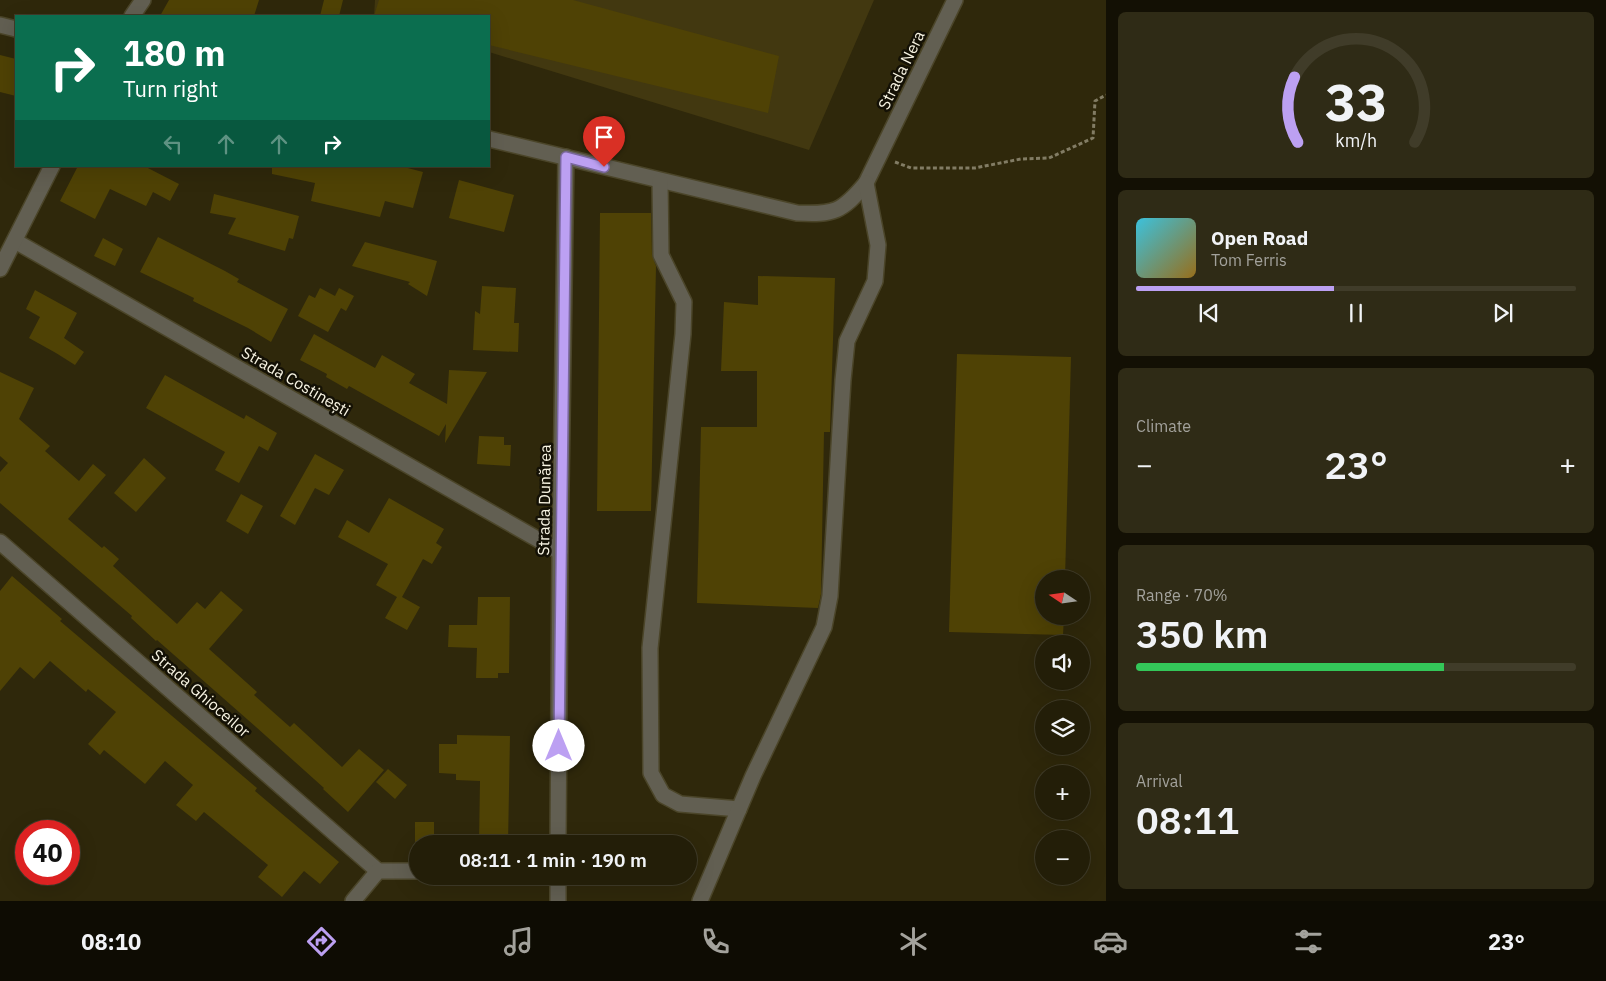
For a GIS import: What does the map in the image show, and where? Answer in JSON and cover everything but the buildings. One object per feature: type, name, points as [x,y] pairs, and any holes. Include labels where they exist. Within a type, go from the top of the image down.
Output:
[{"type":"street","points":[[133,15],[143,0]]},
{"type":"street","name":"Strada Nera","points":[[490,139],[797,213],[822,215],[842,208],[866,183],[955,0]]},
{"type":"street","points":[[0,25],[15,29]]},
{"type":"street","name":"Strada Dunărea","points":[[558,835],[566,157]]},
{"type":"street","points":[[0,269],[52,167]]},
{"type":"street","points":[[660,180],[661,255],[684,302],[683,334],[650,648],[651,773],[663,795],[680,804],[739,809]]},
{"type":"street","points":[[700,901],[739,809],[824,627],[826,619],[830,596],[847,341],[875,281],[878,244],[866,183]]},
{"type":"street","name":"Strada Costinești","points":[[15,241],[560,552]]},
{"type":"street","name":"Strada Ghioceilor","points":[[0,542],[378,871]]},
{"type":"street","points":[[353,901],[378,871],[409,871]]},
{"type":"street","points":[[558,885],[558,901]]},
{"type":"path","points":[[879,156],[911,168],[975,168],[1021,159],[1049,158],[1093,138],[1095,101],[1106,95]]},
{"type":"shaded area","points":[[375,0],[874,0],[809,150],[490,52],[490,15],[374,15]]},
{"type":"route","points":[[559,746],[566,157],[604,167]]}]
